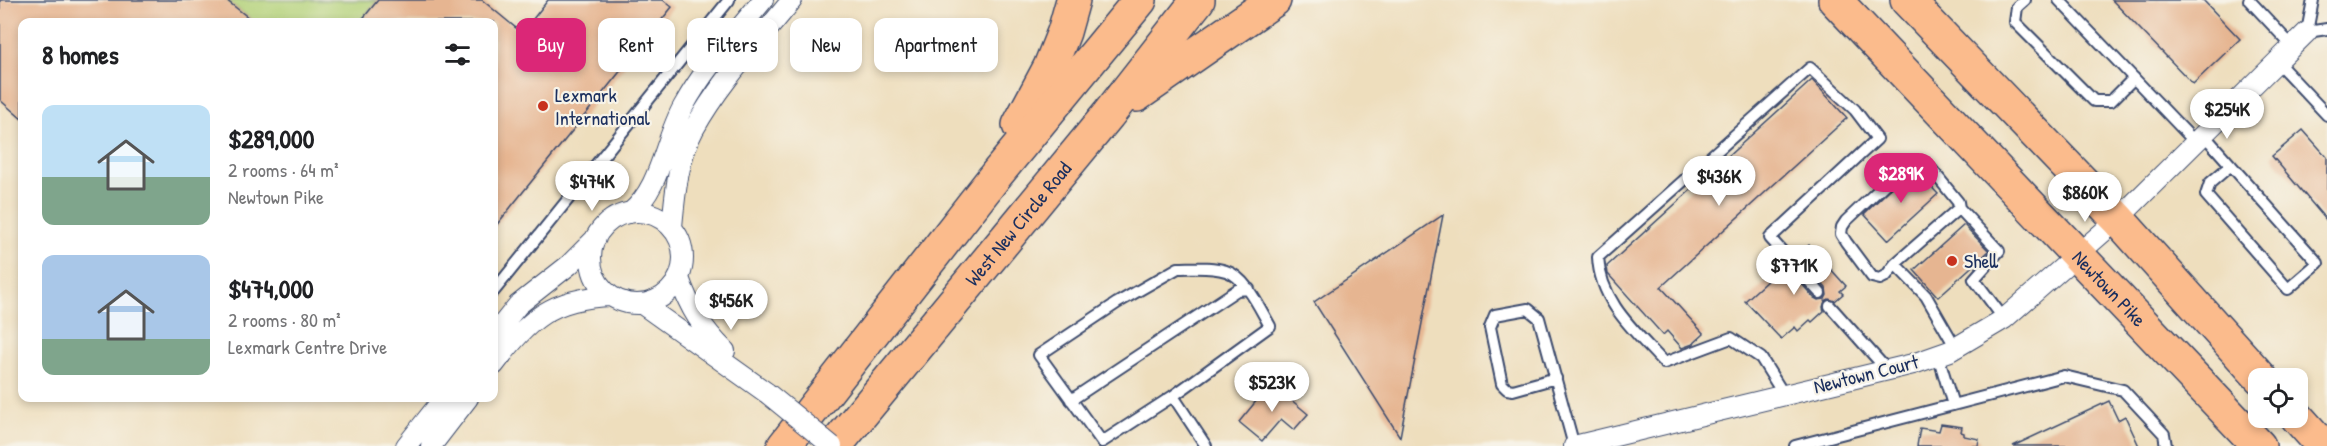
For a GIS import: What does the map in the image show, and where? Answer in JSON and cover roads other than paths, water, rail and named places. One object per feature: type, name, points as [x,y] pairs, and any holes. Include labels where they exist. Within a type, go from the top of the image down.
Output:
[{"type":"highway","points":[[996,175],[1026,110],[1050,67],[1064,32],[1073,0]]},
{"type":"highway","points":[[784,446],[996,175],[1140,0]]},
{"type":"highway","name":"West New Circle Road","points":[[834,446],[1108,115],[1198,0]]},
{"type":"highway","points":[[1108,115],[1274,0]]},
{"type":"highway","name":"Newtown Pike","points":[[1835,0],[2259,446]]},
{"type":"highway","points":[[1907,0],[2118,219],[2252,368]]},
{"type":"highway","points":[[1938,0],[2046,146]]},
{"type":"highway","points":[[2307,428],[2323,446]]},
{"type":"street","points":[[498,330],[518,305],[569,265],[596,238],[609,221],[630,213],[638,206],[652,185],[682,107],[709,67],[763,0]]},
{"type":"street","points":[[672,227],[677,181],[693,130],[712,101],[792,0]]},
{"type":"street","name":"Newtown Court","points":[[1574,446],[1649,437],[1785,395],[1887,370],[1947,351],[2004,319],[2118,219],[2307,32]]},
{"type":"street","points":[[596,238],[592,251],[592,264],[602,287],[611,296],[621,301],[642,304],[657,300],[670,291],[679,278],[683,265],[683,251],[679,238],[672,227],[660,218],[645,213],[630,213]]},
{"type":"street","points":[[679,278],[689,306],[707,333],[767,393]]},
{"type":"street","points":[[498,357],[541,315],[564,302],[586,297],[611,296]]},
{"type":"street","points":[[642,304],[767,393],[834,446]]},
{"type":"street","points":[[406,446],[441,402]]},
{"type":"street","points":[[431,446],[465,402]]},
{"type":"lane","points":[[498,286],[729,0]]},
{"type":"lane","points":[[2025,0],[2017,7],[2015,22],[2094,101],[2110,101],[2134,78]]},
{"type":"lane","points":[[2059,0],[2134,78],[2230,165],[2318,263],[2288,289],[2206,195],[2210,183],[2230,165]]},
{"type":"lane","points":[[2249,0],[2293,47]]},
{"type":"lane","points":[[2313,0],[2307,32],[2327,29]]},
{"type":"lane","points":[[2278,63],[2327,114]]},
{"type":"lane","points":[[1785,395],[1761,358],[1731,338],[1664,363],[1612,305],[1599,272],[1598,257],[1810,68],[1855,110],[1877,139],[1770,238],[1820,293]]},
{"type":"lane","points":[[1959,208],[1880,279],[1872,277],[1841,234],[1846,221],[1905,165],[1924,164],[1932,170],[1958,202],[1959,208],[1999,251],[1974,279],[2004,319]]},
{"type":"lane","points":[[1895,264],[1926,296],[1947,351],[1953,405]]},
{"type":"lane","points":[[1178,268],[1227,271],[1249,289],[1270,326],[1173,396],[1102,442],[1039,355],[1117,303],[1178,268]]},
{"type":"lane","points":[[1071,400],[1236,290],[1249,289]]},
{"type":"lane","points":[[1556,378],[1513,390],[1502,384],[1490,327],[1495,315],[1528,309],[1539,318],[1556,378],[1574,446]]},
{"type":"lane","points":[[1833,310],[1887,370]]},
{"type":"lane","points":[[1795,446],[2064,376],[2123,390],[2164,434],[2166,446]]},
{"type":"lane","points":[[1173,396],[1206,446]]},
{"type":"place","name":"Lexmark International","points":[[543,106]]},
{"type":"place","name":"Shell","points":[[1952,261]]}]
